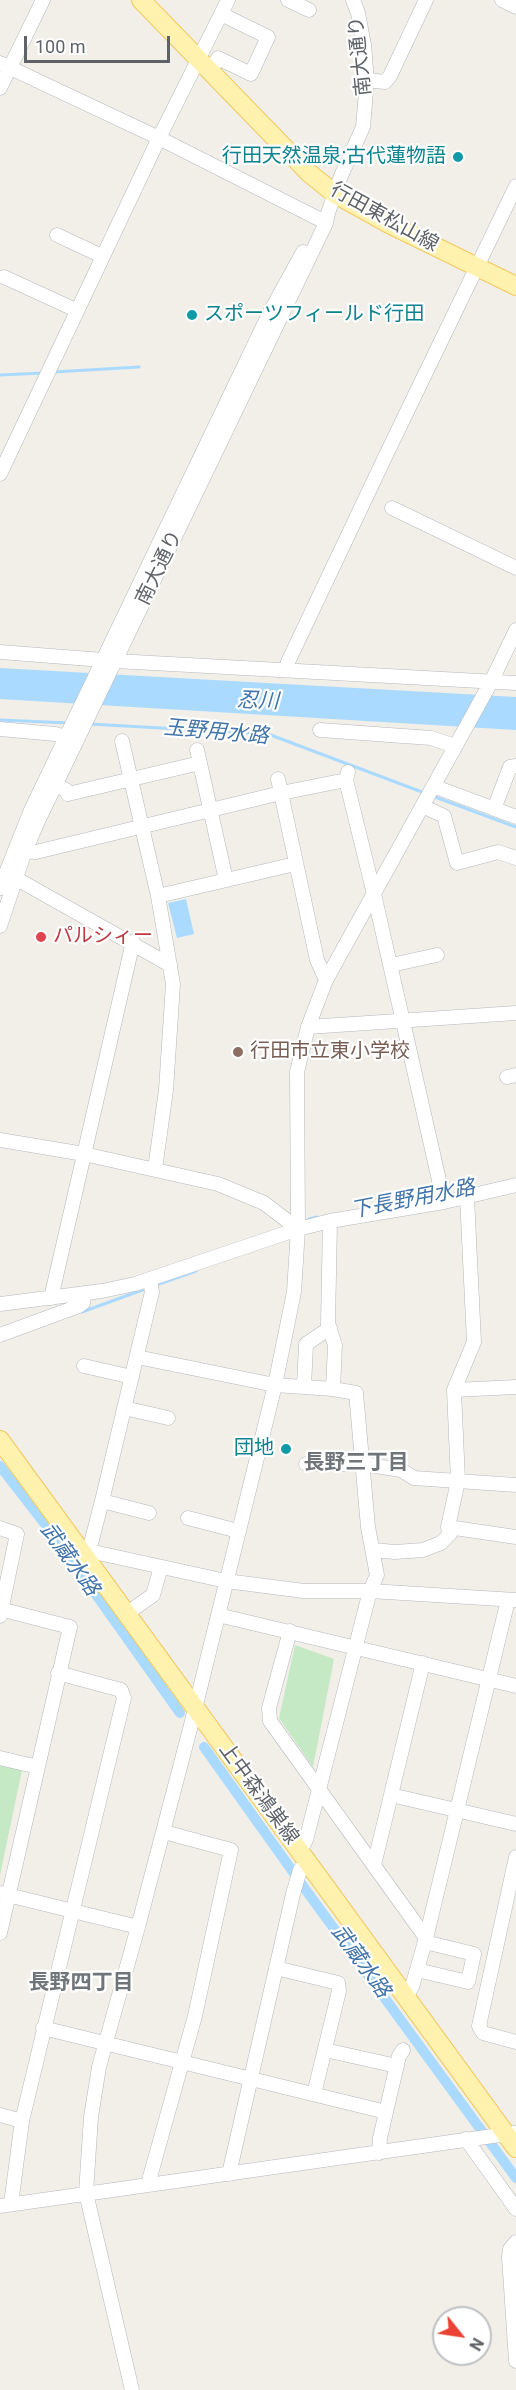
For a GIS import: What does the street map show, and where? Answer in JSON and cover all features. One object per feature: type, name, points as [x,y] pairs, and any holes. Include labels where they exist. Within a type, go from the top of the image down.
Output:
[{"type":"main road","name":"行田東松山線","points":[[141,0],[309,173],[335,194],[389,224],[516,286]]},
{"type":"main road","name":"上中森鴻巣線","points":[[0,1440],[86,1553],[126,1614],[303,1860],[508,2138]]},
{"type":"street","points":[[0,88],[5,65],[43,0]]},
{"type":"street","points":[[0,474],[159,138],[204,64],[228,0]]},
{"type":"street","points":[[288,0],[309,10]]},
{"type":"street","name":"南大通り","points":[[0,888],[31,810],[78,725],[326,223],[324,217],[363,127],[367,80],[364,45],[353,0]]},
{"type":"street","points":[[367,80],[385,82],[390,76],[426,0]]},
{"type":"street","points":[[502,0],[516,7]]},
{"type":"street","points":[[204,64],[218,58],[250,74],[268,37],[221,14]]},
{"type":"street","points":[[5,65],[324,217]]},
{"type":"street","points":[[286,670],[516,186]]},
{"type":"street","points":[[57,235],[102,256]]},
{"type":"street","points":[[4,277],[76,310]]},
{"type":"street","points":[[392,508],[516,568]]},
{"type":"street","points":[[132,2390],[86,2193],[95,2091],[195,1708],[275,1385],[294,1292],[298,1229],[297,1072],[308,1027],[326,980],[490,684],[516,630]]},
{"type":"street","points":[[0,652],[108,663],[286,670],[490,684],[516,683]]},
{"type":"street","points":[[0,729],[55,734],[78,725]]},
{"type":"street","name":"南大通り","points":[[0,926],[7,874],[25,851],[56,785],[78,725]]},
{"type":"street","points":[[320,730],[459,740]]},
{"type":"street","points":[[122,741],[158,896],[173,984],[156,1169]]},
{"type":"street","points":[[56,785],[66,790],[68,794],[131,780],[199,757],[226,880]]},
{"type":"street","points":[[494,809],[510,767],[516,766]]},
{"type":"street","points":[[25,851],[36,852],[212,812],[347,776],[443,1198]]},
{"type":"street","points":[[278,779],[294,864],[317,960],[326,980]]},
{"type":"street","points":[[433,786],[516,817]]},
{"type":"street","points":[[422,806],[444,816],[457,863],[498,852],[516,858]]},
{"type":"street","points":[[158,896],[294,864]]},
{"type":"street","points":[[7,874],[133,942],[170,965]]},
{"type":"street","points":[[51,1298],[133,942]]},
{"type":"street","points":[[391,965],[437,955]]},
{"type":"street","points":[[308,1027],[516,1013]]},
{"type":"street","points":[[0,1140],[84,1154],[218,1184],[264,1203],[298,1229]]},
{"type":"street","points":[[0,1305],[85,1293],[150,1279],[298,1229],[443,1198],[467,1197],[516,1185]]},
{"type":"street","points":[[373,1550],[394,1552],[423,1550],[441,1543],[450,1534],[448,1527],[458,1481],[454,1390],[474,1342],[467,1197]]},
{"type":"street","points":[[330,1221],[330,1328],[335,1345],[333,1389]]},
{"type":"street","points":[[150,1279],[152,1292],[137,1357],[102,1501],[86,1553],[226,1581],[304,1591],[370,1591],[512,1600],[489,1679],[417,1970],[406,1997]]},
{"type":"street","points":[[0,1335],[79,1306],[83,1303],[85,1293]]},
{"type":"street","points":[[304,1387],[306,1344],[330,1328]]},
{"type":"street","points":[[137,1357],[275,1385],[356,1393],[368,1527],[377,1575],[370,1591],[318,1791],[229,2174]]},
{"type":"street","points":[[84,1366],[132,1377]]},
{"type":"street","points":[[454,1390],[516,1387]]},
{"type":"street","points":[[124,1408],[168,1418]]},
{"type":"street","points":[[306,1464],[363,1464],[401,1470],[414,1478],[515,1482]]},
{"type":"street","points":[[102,1501],[149,1513]]},
{"type":"street","points":[[188,1518],[238,1531]]},
{"type":"street","points":[[448,1527],[516,1537]]},
{"type":"street","points":[[0,1528],[20,1532],[0,1612],[70,1627],[38,1767],[5,1894],[0,1933]]},
{"type":"street","points":[[126,1614],[153,1595],[161,1567]]},
{"type":"street","points":[[218,1615],[356,1646],[516,1686]]},
{"type":"street","points":[[290,1631],[269,1708],[270,1721],[425,1940],[474,1954],[468,1982],[417,1970]]},
{"type":"street","points":[[374,1865],[423,1663]]},
{"type":"street","points":[[58,1673],[121,1690],[124,1698],[71,1910],[22,2121],[6,2205],[471,2139],[508,2138]]},
{"type":"street","points":[[0,1758],[38,1767]]},
{"type":"street","points":[[391,1795],[516,1824]]},
{"type":"street","points":[[148,2184],[195,2016],[231,1850],[164,1832]]},
{"type":"street","points":[[516,1857],[479,2026],[483,2033],[516,2042]]},
{"type":"street","points":[[5,1894],[138,1927]]},
{"type":"street","points":[[276,1968],[338,1983],[339,1990],[314,2094]]},
{"type":"street","points":[[44,2028],[387,2112]]},
{"type":"street","points":[[325,2050],[397,2066]]},
{"type":"street","points":[[379,2153],[399,2056],[403,2050]]},
{"type":"street","points":[[0,2115],[22,2121]]},
{"type":"street","points":[[471,2139],[516,2209]]},
{"type":"street","points":[[516,2242],[510,2249],[509,2257],[516,2361]]},
{"type":"green space","points":[[295,1645],[334,1659],[313,1767],[279,1718]]},
{"type":"green space","points":[[0,1765],[22,1770],[0,1875]]},
{"type":"water","name":"忍川","points":[[0,668],[516,697],[516,730],[0,699]]},
{"type":"water","points":[[186,899],[194,934],[177,938],[168,903]]},
{"type":"waterway","points":[[54,372],[139,367]]},
{"type":"waterway","points":[[0,375],[44,373]]},
{"type":"waterway","name":"玉野用水路","points":[[0,720],[69,723]]},
{"type":"waterway","name":"玉野用水路","points":[[90,724],[268,734],[422,792]]},
{"type":"waterway","name":"玉野用水路","points":[[435,797],[516,827]]},
{"type":"waterway","name":"下長野用水路","points":[[309,1219],[317,1217]]},
{"type":"waterway","name":"下長野用水路","points":[[159,1284],[196,1271]]},
{"type":"waterway","name":"下長野用水路","points":[[82,1312],[145,1289]]},
{"type":"waterway","name":"武蔵水路","points":[[0,1466],[58,1541],[180,1713]]},
{"type":"waterway","name":"武蔵水路","points":[[204,1747],[516,2178]]},
{"type":"place","name":"行田天然温泉;古代蓮物語","points":[[458,157]]},
{"type":"place","name":"スポーツフィールド行田","points":[[192,315]]},
{"type":"place","name":"パルシィー","points":[[41,937]]},
{"type":"place","name":"行田市立東小学校","points":[[238,1052]]},
{"type":"place","name":"団地","points":[[286,1449]]},
{"type":"district","name":"長野三丁目","points":[[356,1464]]},
{"type":"district","name":"長野四丁目","points":[[81,1984]]}]
